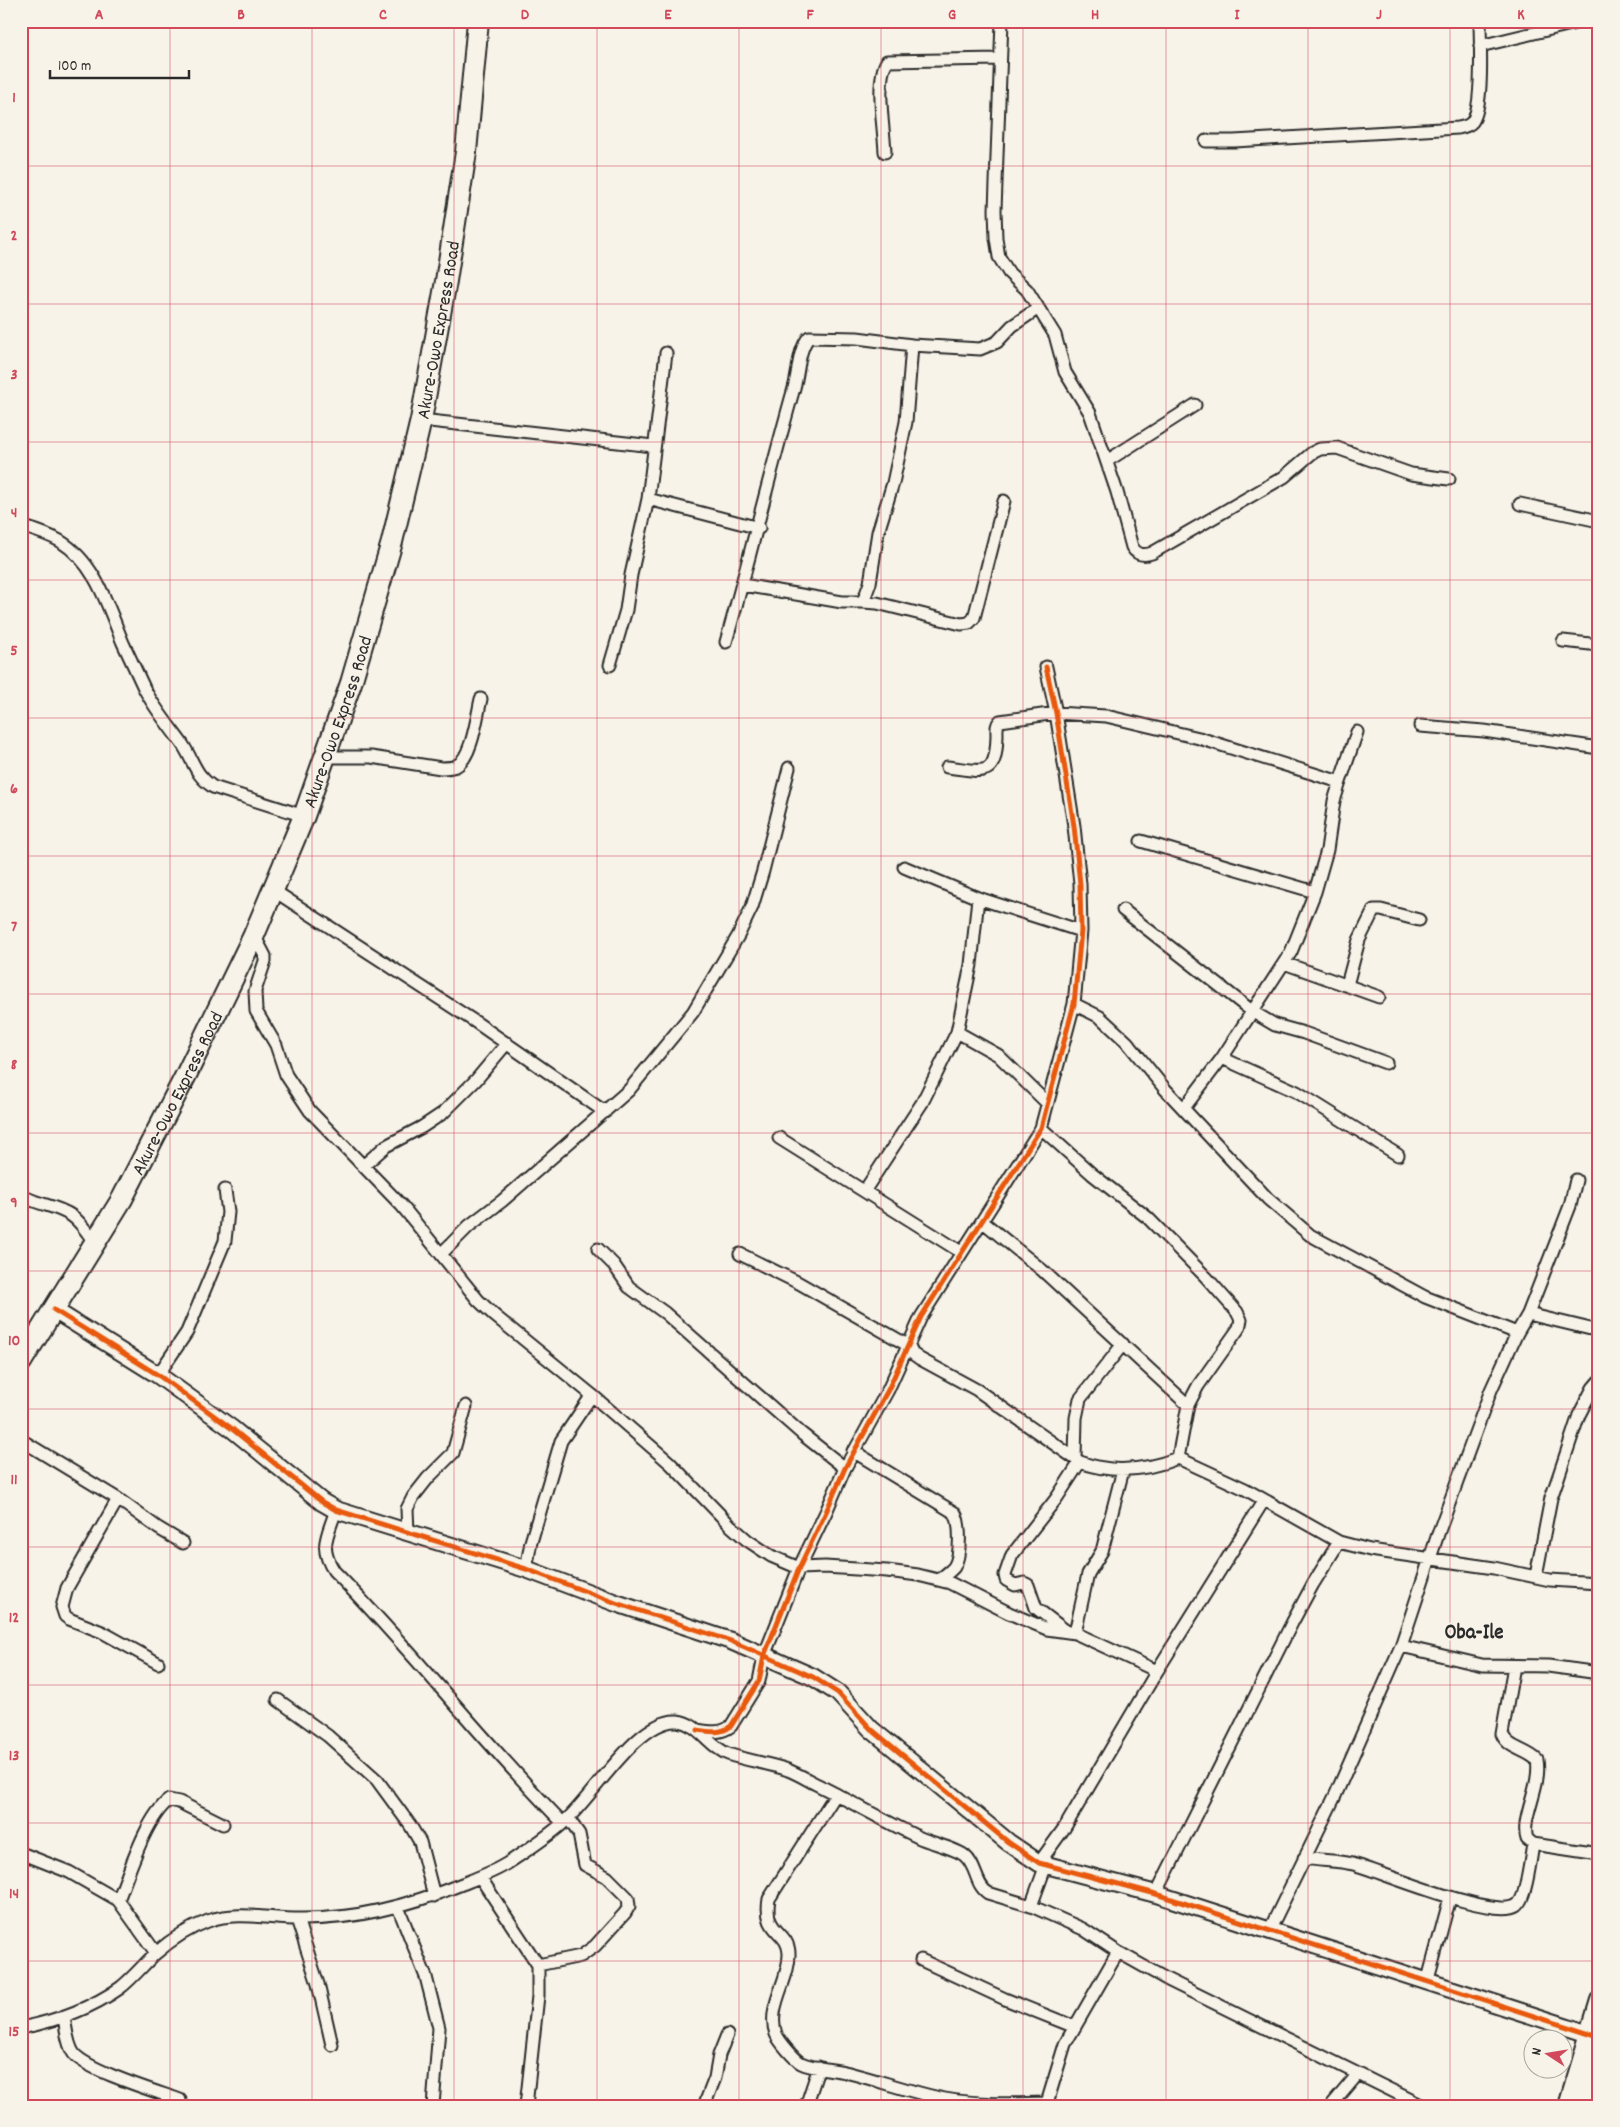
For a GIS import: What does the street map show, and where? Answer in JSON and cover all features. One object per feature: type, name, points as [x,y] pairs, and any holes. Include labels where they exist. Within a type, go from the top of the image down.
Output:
[{"type":"highway","name":"Akure-Owo Express Road","points":[[21,1362],[122,1199],[186,1075],[254,935],[304,816],[325,757],[350,683],[392,542],[421,420],[446,281],[466,152],[478,21]]},
{"type":"street","points":[[1002,21],[999,60],[996,238],[999,257],[1009,273],[1027,290],[1055,335],[1065,372],[1090,413],[1117,492],[1132,547],[1140,555],[1152,553],[1280,480],[1312,453],[1320,449],[1337,448],[1411,474],[1449,479]]},
{"type":"street","points":[[1206,141],[1234,142],[1458,128],[1468,125],[1475,115],[1478,99],[1480,21]]},
{"type":"street","points":[[1480,46],[1584,21]]},
{"type":"street","points":[[885,152],[881,86],[887,61],[999,60]]},
{"type":"street","points":[[726,642],[758,528],[774,456],[806,341],[814,336],[971,349],[990,346],[997,342],[1022,318],[1037,308]]},
{"type":"street","points":[[863,602],[870,583],[878,532],[893,483],[906,422],[912,345]]},
{"type":"street","points":[[610,665],[626,610],[631,575],[648,499],[653,446],[666,353]]},
{"type":"street","points":[[1107,461],[1195,405]]},
{"type":"street","points":[[421,420],[653,446]]},
{"type":"street","points":[[648,499],[758,528]]},
{"type":"street","points":[[742,585],[835,602],[877,602],[961,624],[969,623],[974,618],[1004,501]]},
{"type":"street","points":[[1520,504],[1599,521]]},
{"type":"street","points":[[21,526],[61,542],[76,555],[94,577],[104,595],[123,644],[146,691],[187,752],[198,775],[213,788],[304,816]]},
{"type":"street","points":[[1563,641],[1599,645]]},
{"type":"street","points":[[21,2028],[64,2017],[79,2011],[120,1988],[156,1953],[187,1930],[212,1920],[239,1917],[328,1919],[398,1907],[434,1896],[480,1877],[506,1864],[566,1821],[634,1742],[649,1730],[664,1723],[678,1721],[698,1730],[719,1732],[731,1726],[759,1680],[764,1656],[799,1568],[853,1451],[874,1418],[921,1317],[1041,1128],[1074,1004],[1081,931],[1078,864],[1056,714],[1046,667]]},
{"type":"street","points":[[325,757],[371,757],[440,768],[458,765],[467,754],[481,699]]},
{"type":"street","points":[[947,767],[979,770],[993,766],[996,756],[997,727],[1000,721],[1056,714],[1106,716],[1190,736],[1340,782]]},
{"type":"street","points":[[1420,726],[1484,731],[1599,748]]},
{"type":"street","points":[[1184,1108],[1222,1058],[1291,952],[1314,892],[1327,850],[1334,801],[1357,732]]},
{"type":"street","points":[[442,1253],[469,1226],[502,1201],[605,1112],[642,1075],[692,1012],[738,936],[752,907],[789,768]]},
{"type":"street","points":[[1142,842],[1314,892]]},
{"type":"street","points":[[904,867],[978,898],[1081,931]]},
{"type":"street","points":[[273,890],[506,1043],[605,1112]]},
{"type":"street","points":[[865,1190],[922,1103],[957,1032],[970,966],[978,898]]},
{"type":"street","points":[[1123,910],[1253,1012],[1275,1026],[1304,1033],[1386,1063]]},
{"type":"street","points":[[1347,985],[1359,940],[1374,910],[1381,910],[1419,920]]},
{"type":"street","points":[[254,935],[265,961],[255,991],[256,1011],[276,1046],[286,1075],[310,1111],[402,1206],[442,1253],[478,1300],[495,1316],[592,1394],[670,1463],[747,1540],[771,1556],[799,1568],[825,1567],[887,1571],[950,1583],[1040,1627],[1070,1632]]},
{"type":"street","points":[[1284,963],[1379,998]]},
{"type":"street","points":[[1074,1004],[1100,1017],[1127,1042],[1165,1089],[1268,1199],[1310,1235],[1425,1297],[1517,1333]]},
{"type":"street","points":[[957,1032],[998,1055],[1047,1102]]},
{"type":"street","points":[[363,1166],[386,1146],[422,1127],[443,1113],[476,1080],[506,1043]]},
{"type":"street","points":[[1222,1058],[1297,1092],[1398,1155]]},
{"type":"street","points":[[1041,1128],[1092,1174],[1148,1218],[1206,1277],[1237,1312],[1241,1320],[1239,1328],[1198,1386],[1188,1405],[1178,1458]]},
{"type":"street","points":[[779,1138],[865,1190],[961,1252]]},
{"type":"street","points":[[1269,1931],[1335,1796],[1401,1646],[1430,1558],[1492,1390],[1517,1333],[1528,1314],[1570,1206],[1576,1180]]},
{"type":"street","points":[[158,1374],[186,1332],[225,1241],[228,1212],[225,1190]]},
{"type":"street","points":[[21,1195],[31,1201],[49,1206],[74,1217],[95,1243]]},
{"type":"street","points":[[982,1221],[1042,1270],[1188,1405]]},
{"type":"street","points":[[598,1249],[614,1265],[629,1287],[665,1313],[802,1434],[845,1468]]},
{"type":"street","points":[[740,1254],[800,1283],[909,1346],[913,1354],[920,1359],[977,1390],[1077,1460],[1090,1466],[1123,1470],[1156,1466],[1178,1458],[1264,1500],[1339,1542],[1370,1550],[1430,1558],[1550,1580],[1599,1584]]},
{"type":"street","points":[[54,1310],[158,1374],[231,1428],[322,1502],[336,1510],[526,1569],[633,1609],[732,1641],[813,1677],[838,1693],[870,1730],[1008,1842],[1043,1864],[1156,1894],[1427,1983],[1595,2047]]},
{"type":"street","points":[[1528,1314],[1599,1331]]},
{"type":"street","points":[[1123,1344],[1080,1399],[1076,1418],[1077,1460],[1056,1499],[1012,1555],[1005,1575],[1006,1580],[1015,1585],[1024,1583],[1028,1585],[1036,1608],[1070,1632],[1157,1671]]},
{"type":"street","points":[[1536,1576],[1551,1498],[1579,1415],[1588,1395],[1599,1381]]},
{"type":"street","points":[[526,1569],[531,1542],[561,1441],[592,1394]]},
{"type":"street","points":[[408,1532],[407,1509],[413,1497],[428,1478],[453,1453],[466,1406]]},
{"type":"street","points":[[21,1440],[118,1499],[158,1528],[183,1543]]},
{"type":"street","points":[[853,1451],[955,1513],[959,1527],[958,1552],[953,1568],[939,1580]]},
{"type":"street","points":[[1070,1632],[1088,1574],[1102,1551],[1123,1470]]},
{"type":"street","points":[[118,1499],[67,1588],[62,1607],[65,1616],[70,1619],[102,1632],[158,1663]]},
{"type":"street","points":[[1031,1906],[1043,1864],[1157,1671],[1264,1500]]},
{"type":"street","points":[[336,1510],[324,1547],[326,1557],[334,1571],[426,1670],[520,1779],[579,1834],[585,1865],[607,1877],[628,1898],[629,1906],[625,1914],[587,1951],[570,1959],[538,1965]]},
{"type":"street","points":[[1156,1894],[1296,1615],[1339,1542]]},
{"type":"street","points":[[1401,1646],[1482,1665],[1548,1666],[1599,1673]]},
{"type":"street","points":[[1514,1666],[1502,1734],[1504,1740],[1514,1747],[1527,1751],[1537,1760],[1538,1774],[1526,1834],[1527,1839],[1533,1844],[1599,1854]]},
{"type":"street","points":[[278,1700],[334,1741],[377,1780],[420,1842],[434,1896]]},
{"type":"street","points":[[698,1730],[717,1749],[728,1754],[790,1771],[918,1837],[958,1852],[967,1857],[982,1889],[1031,1906],[1083,1929],[1118,1952],[1177,1984],[1423,2106]]},
{"type":"street","points":[[836,1794],[769,1899],[767,1908],[772,1927],[786,1942],[789,1952],[787,1968],[775,2007],[773,2023],[776,2036],[801,2063],[847,2072],[954,2103],[1050,2104],[1066,2044],[1118,1952]]},
{"type":"street","points":[[118,1900],[150,1825],[162,1806],[169,1800],[178,1802],[223,1824]]},
{"type":"street","points":[[1304,1858],[1353,1864],[1450,1898],[1502,1908],[1512,1908],[1519,1904],[1523,1895],[1533,1844]]},
{"type":"street","points":[[21,1853],[69,1872],[118,1900],[156,1953]]},
{"type":"street","points":[[480,1877],[538,1965],[538,1996],[526,2106]]},
{"type":"street","points":[[1427,1983],[1450,1898]]},
{"type":"street","points":[[398,1907],[426,1977],[440,2028],[433,2106]]},
{"type":"street","points":[[297,1919],[318,1984],[332,2045]]},
{"type":"street","points":[[921,1960],[1005,1999],[1075,2027]]},
{"type":"street","points":[[1581,2106],[1595,2047],[1599,2000]]},
{"type":"street","points":[[64,2017],[69,2043],[74,2053],[88,2065],[180,2100]]},
{"type":"street","points":[[704,2106],[715,2078],[719,2055],[727,2035]]},
{"type":"street","points":[[1567,2106],[1595,2047]]},
{"type":"street","points":[[806,2106],[819,2067]]},
{"type":"street","points":[[1331,2106],[1358,2074]]},
{"type":"cycle path","points":[[698,1730],[711,1732],[727,1729],[731,1726],[759,1681],[764,1656],[799,1568],[845,1468],[888,1390],[921,1317],[1041,1128],[1074,1004],[1081,931],[1080,884],[1074,826],[1056,713],[1046,667]]},
{"type":"cycle path","points":[[54,1310],[158,1375],[231,1428],[322,1502],[336,1510],[526,1569],[616,1603],[731,1641],[813,1677],[838,1693],[871,1729],[1008,1842],[1039,1863],[1156,1894],[1599,2037]]},
{"type":"district","name":"Oba-Ile","points":[[1474,1631]]}]
